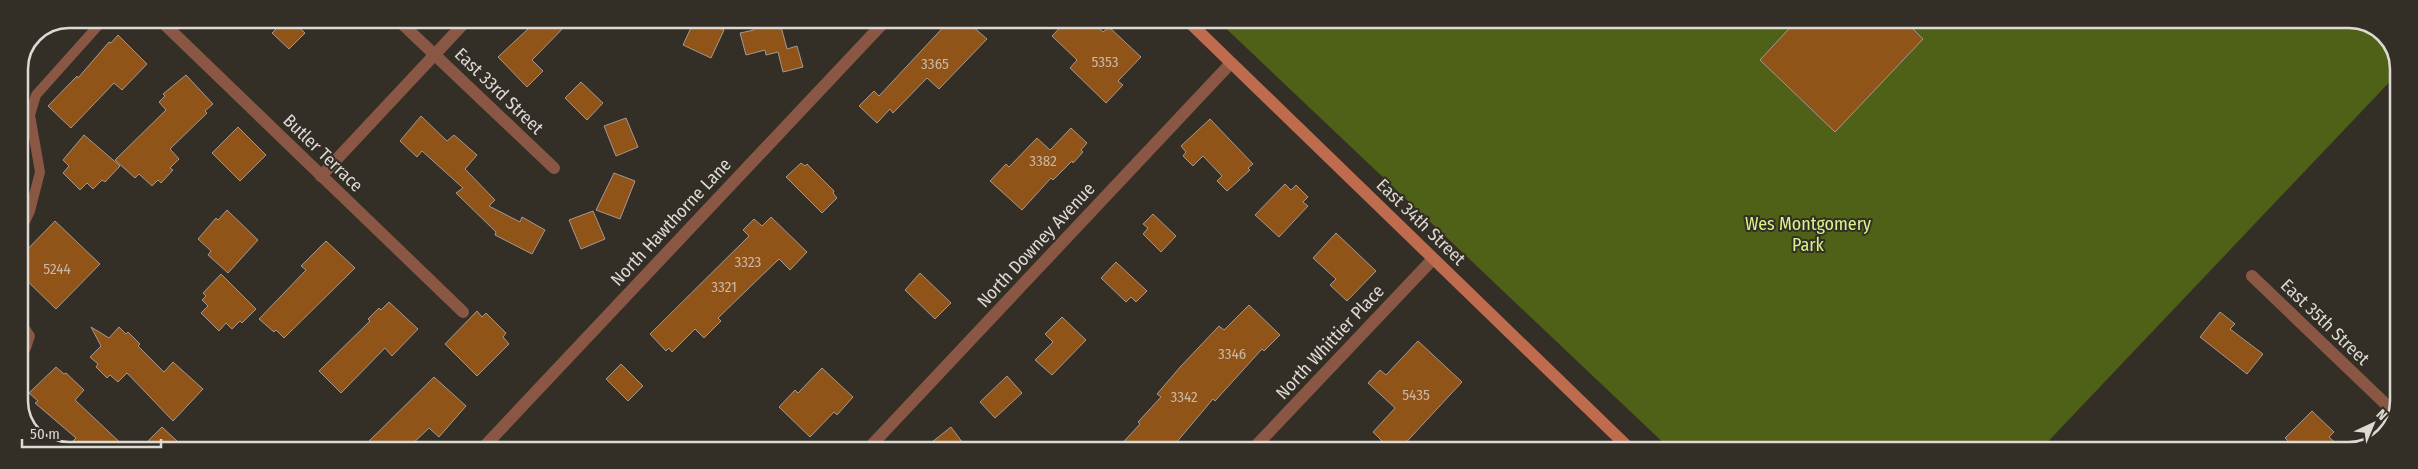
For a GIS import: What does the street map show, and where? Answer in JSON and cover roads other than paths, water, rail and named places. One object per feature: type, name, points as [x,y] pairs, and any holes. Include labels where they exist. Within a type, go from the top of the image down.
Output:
[{"type":"main road","name":"East 34th Street","points":[[1195,28],[1622,442]]},
{"type":"street","name":"Butler Terrace","points":[[168,28],[463,312]]},
{"type":"street","name":"East 33rd Street","points":[[407,28],[554,168]]},
{"type":"street","points":[[321,176],[460,28]]},
{"type":"street","name":"North Hawthorne Lane","points":[[490,441],[879,28]]},
{"type":"street","name":"North Downey Avenue","points":[[875,441],[1231,64]]},
{"type":"street","name":"North Whittier Place","points":[[1260,442],[1433,259]]},
{"type":"street","name":"East 35th Street","points":[[2252,276],[2390,408]]},
{"type":"lane","points":[[28,215],[40,172],[30,115],[36,96],[96,28]]},
{"type":"park label","name":"Wes Montgomery Park","points":[[1808,234]]}]
